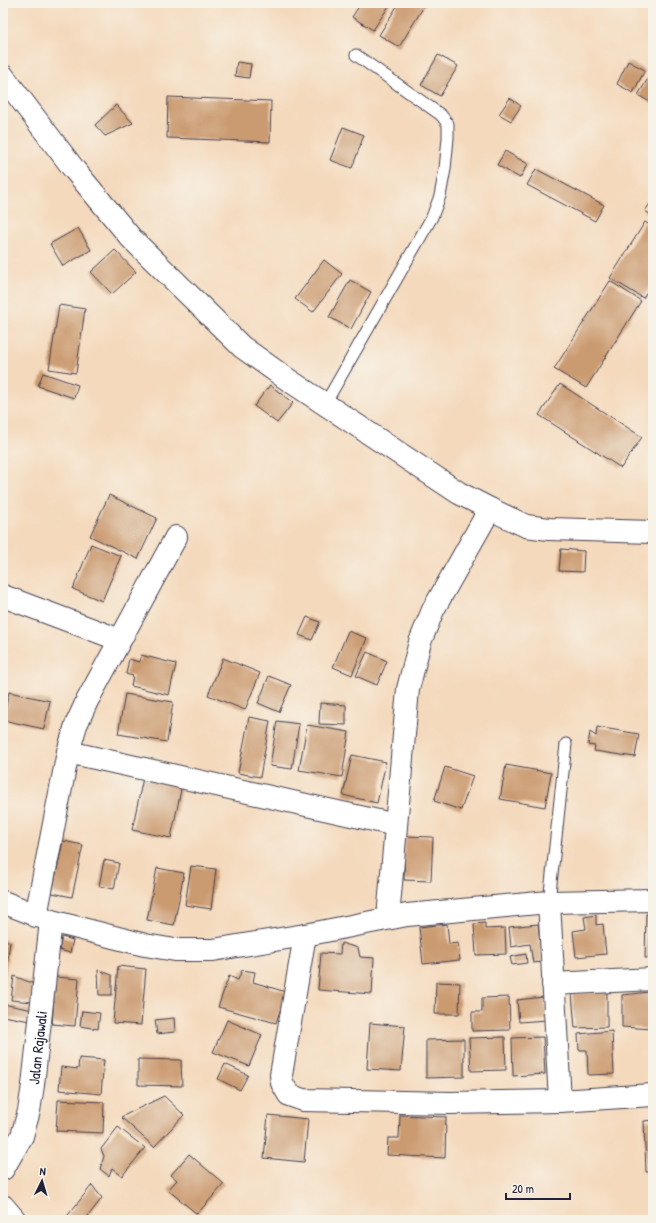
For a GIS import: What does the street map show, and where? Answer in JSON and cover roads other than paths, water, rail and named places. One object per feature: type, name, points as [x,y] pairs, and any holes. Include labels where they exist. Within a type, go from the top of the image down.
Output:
[{"type":"street","points":[[3,76],[73,168],[131,238],[242,347],[324,404],[459,493],[490,510],[526,526],[537,528],[653,532]]},
{"type":"street","points":[[388,918],[408,689],[420,642],[433,610],[490,510]]},
{"type":"street","name":"Jalan Rajawali","points":[[3,1169],[22,1136],[29,1111],[33,1085],[43,918],[68,752],[76,725],[87,701],[176,537]]},
{"type":"street","points":[[3,596],[120,640]]},
{"type":"street","points":[[68,752],[396,825]]},
{"type":"street","points":[[3,902],[43,918],[145,945],[175,950],[213,950],[305,935],[407,915],[549,902],[653,900]]},
{"type":"street","points":[[549,902],[560,1101]]},
{"type":"street","points":[[305,935],[282,1075],[282,1083],[289,1095],[303,1100],[451,1103],[560,1101],[653,1095]]},
{"type":"street","points":[[553,984],[653,978]]},
{"type":"street","points":[[3,1206],[15,1220]]},
{"type":"lane","points":[[324,404],[432,217],[440,196],[445,169],[448,138],[448,124],[441,115],[356,55]]},
{"type":"lane","points":[[549,902],[566,744]]}]
